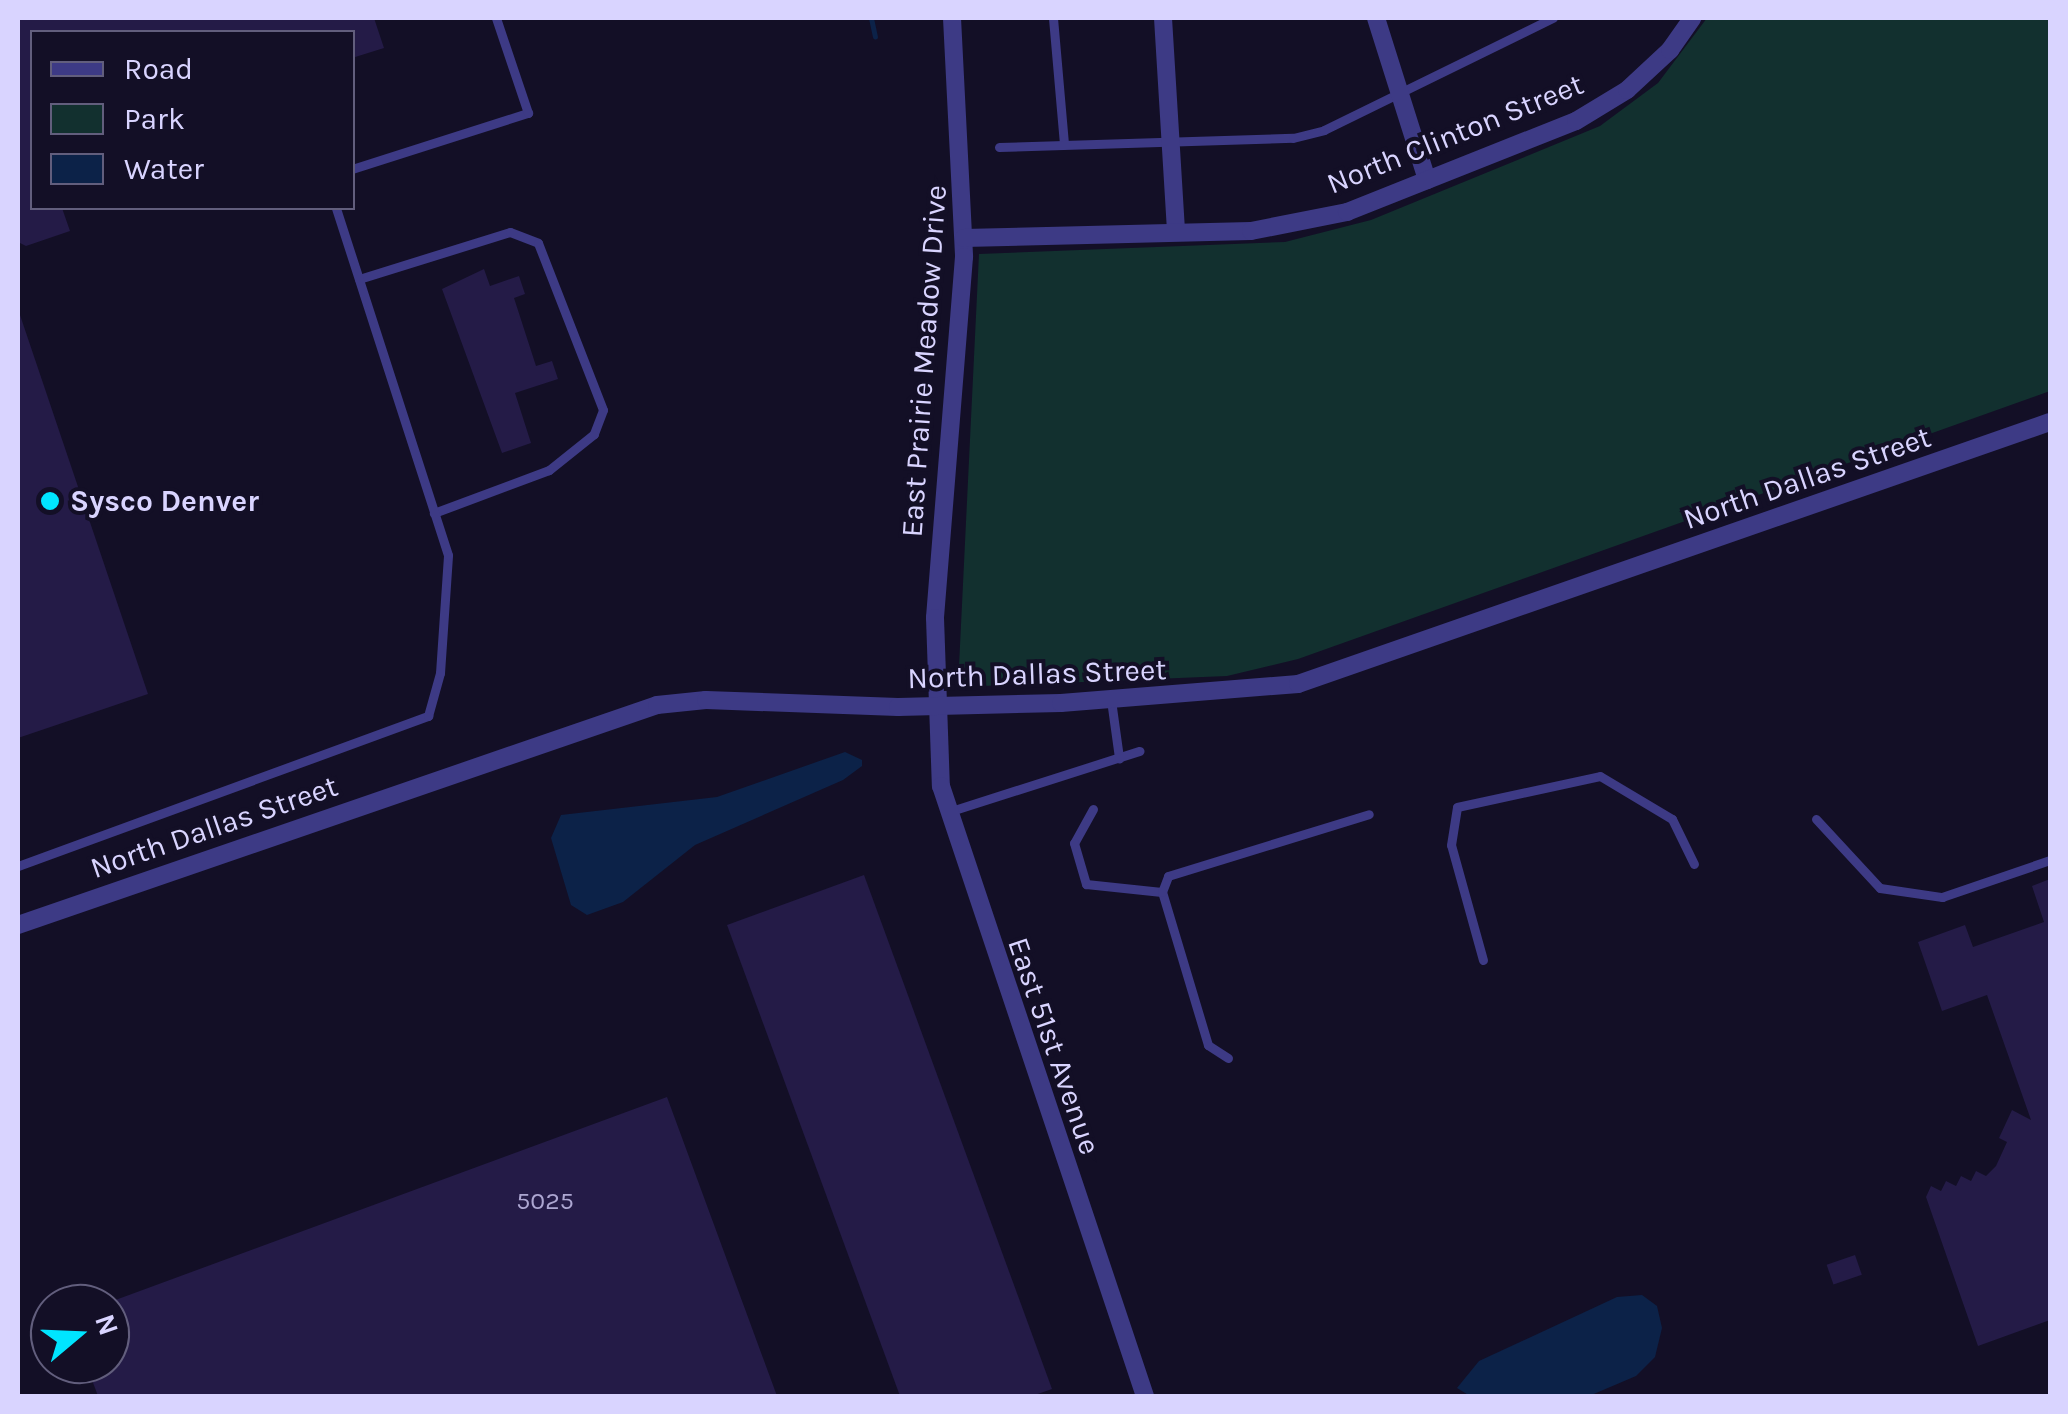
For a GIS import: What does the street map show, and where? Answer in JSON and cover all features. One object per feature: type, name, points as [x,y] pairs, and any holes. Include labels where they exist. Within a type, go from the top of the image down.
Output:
[{"type":"street","name":"East Prairie Meadow Drive","points":[[936,707],[934,618],[964,238],[952,18]]},
{"type":"street","points":[[1162,18],[1176,232]]},
{"type":"street","points":[[1376,18],[1395,91],[1427,180]]},
{"type":"street","name":"North Clinton Street","points":[[964,238],[1251,231],[1347,212],[1576,121],[1628,90],[1670,50],[1692,18]]},
{"type":"street","name":"North Dallas Street","points":[[18,925],[638,710],[706,700],[936,707],[1110,700],[1264,690],[1316,679],[2050,422]]},
{"type":"street","name":"East 51st Avenue","points":[[936,707],[946,813],[1146,1396]]},
{"type":"lane","points":[[355,168],[528,113],[496,18]]},
{"type":"lane","points":[[1053,18],[1064,145]]},
{"type":"lane","points":[[998,147],[1293,138],[1324,130],[1395,91],[1553,18]]},
{"type":"lane","points":[[18,866],[428,716],[440,674],[448,556],[337,210]]},
{"type":"lane","points":[[359,279],[510,232],[538,243],[603,410],[594,434],[549,470],[434,512]]},
{"type":"lane","points":[[1110,700],[1119,758]]},
{"type":"lane","points":[[946,813],[1139,751]]},
{"type":"lane","points":[[1483,960],[1451,845],[1458,806],[1600,776],[1672,819],[1694,864]]},
{"type":"lane","points":[[1093,809],[1074,843],[1086,884],[1162,892]]},
{"type":"lane","points":[[1228,1058],[1208,1046],[1162,892],[1168,876],[1369,814]]},
{"type":"lane","points":[[1816,819],[1880,888],[1942,897],[2050,860]]},
{"type":"green space","points":[[1707,18],[2050,18],[2050,391],[1298,659],[1227,676],[958,687],[979,254],[1285,242],[1371,220],[1600,126],[1658,83]]},
{"type":"water","points":[[845,752],[862,760],[862,766],[843,780],[695,845],[623,902],[587,915],[571,905],[551,838],[561,815],[717,797]]},
{"type":"water","points":[[1642,1295],[1657,1306],[1662,1328],[1655,1357],[1636,1376],[1589,1396],[1470,1396],[1457,1388],[1479,1361],[1617,1297]]},
{"type":"building","points":[[18,18],[374,18],[384,48],[355,57],[355,30],[30,30],[30,210],[63,210],[70,231],[26,246],[18,242]]},
{"type":"building","points":[[484,269],[490,286],[519,276],[525,294],[514,298],[536,366],[552,361],[558,379],[515,393],[531,443],[502,453],[442,289]]},
{"type":"building","name":"Sysco Denver","points":[[18,316],[148,694],[18,738]]},
{"type":"building","points":[[864,875],[1052,1389],[1032,1396],[900,1396],[727,925]]},
{"type":"building","points":[[2050,879],[2050,1320],[1978,1346],[1926,1197],[1931,1186],[1941,1191],[1946,1181],[1956,1186],[1961,1176],[1971,1181],[1976,1171],[1986,1176],[1996,1166],[2007,1142],[1999,1138],[2012,1110],[2031,1120],[1987,995],[1942,1011],[1918,942],[1965,925],[1973,947],[2044,922],[2032,886]]},
{"type":"building","points":[[667,1097],[777,1396],[98,1396],[94,1384],[130,1384],[130,1295]]},
{"type":"building","points":[[1855,1255],[1862,1275],[1833,1285],[1827,1265]]},
{"type":"waterway","points":[[871,18],[875,37]]},
{"type":"place","name":"Sysco Denver","points":[[50,501]]}]
